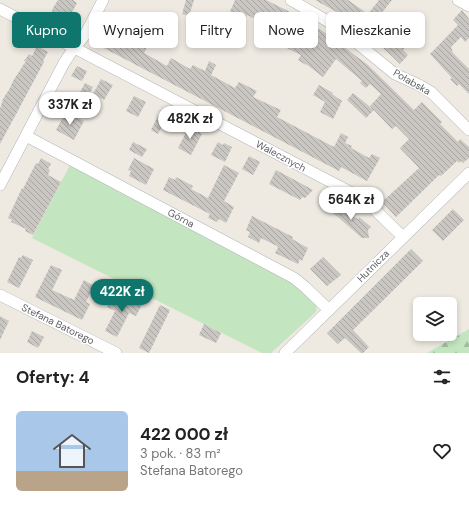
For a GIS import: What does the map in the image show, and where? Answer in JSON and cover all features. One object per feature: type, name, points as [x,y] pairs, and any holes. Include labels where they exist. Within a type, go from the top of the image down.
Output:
[{"type":"street","points":[[81,40],[85,35],[103,0]]},
{"type":"street","name":"Połabska","points":[[291,0],[329,22],[396,74],[431,92],[469,130]]},
{"type":"street","points":[[458,0],[469,6]]},
{"type":"street","name":"Walecznych","points":[[0,9],[12,15]]},
{"type":"street","points":[[0,185],[64,63],[74,48]]},
{"type":"street","name":"Walecznych","points":[[74,48],[354,194],[369,204],[403,237]]},
{"type":"street","name":"Górna","points":[[26,136],[294,278],[329,310]]},
{"type":"street","name":"Hutnicza","points":[[285,353],[403,237],[467,180]]},
{"type":"street","name":"Stefana Batorego","points":[[0,295],[116,353]]},
{"type":"green space","points":[[70,165],[294,283],[317,305],[316,312],[271,353],[262,353],[32,238]]},
{"type":"green space","points":[[469,329],[469,353],[427,353],[448,341],[457,341],[457,336]]},
{"type":"building","points":[[58,0],[73,0],[77,3],[72,12],[52,12]]},
{"type":"building","points":[[186,0],[194,0],[190,12],[186,12],[186,15],[182,14]]},
{"type":"building","points":[[235,0],[266,0],[290,12],[254,12],[254,18],[247,15],[246,18],[246,12],[230,12]]},
{"type":"building","points":[[315,0],[348,0],[365,12],[337,12]]},
{"type":"building","points":[[379,0],[392,0],[383,12],[370,12]]},
{"type":"building","points":[[462,10],[469,19],[469,38],[465,42],[461,37],[451,47],[453,53],[469,69],[469,94],[459,84],[457,86],[450,79],[452,78],[430,54],[458,25],[453,20]]},
{"type":"building","points":[[318,28],[321,30],[326,34],[326,48],[345,48],[368,65],[414,110],[422,102],[442,122],[440,124],[458,142],[460,139],[469,147],[469,158],[463,163],[461,161],[459,163],[457,161],[441,176],[439,175],[396,217],[382,202],[419,168],[400,148],[409,139],[396,126],[392,129],[370,106],[381,94],[370,84],[366,88],[360,83],[362,81],[336,59],[323,77],[298,60],[301,55],[287,48],[318,48]]},
{"type":"building","points":[[36,48],[41,48],[48,52],[0,144],[0,109],[3,99],[26,61],[24,61],[29,54],[32,56]]},
{"type":"building","points":[[104,48],[147,48],[144,53],[167,66],[171,58],[190,69],[193,65],[205,71],[209,61],[216,65],[211,75],[235,88],[239,82],[257,91],[253,97],[281,110],[277,117],[334,147],[341,133],[348,137],[345,143],[352,146],[351,148],[369,158],[372,154],[380,158],[367,181],[341,167],[339,171]]},
{"type":"building","points":[[383,48],[405,48],[403,50],[408,55],[400,64]]},
{"type":"building","points":[[77,66],[87,71],[82,81],[71,76]]},
{"type":"building","points":[[101,79],[113,85],[104,100],[93,94]]},
{"type":"building","points":[[85,83],[93,87],[85,102],[77,98]]},
{"type":"building","points":[[319,85],[333,93],[332,94],[342,101],[333,119],[320,112],[325,102],[313,95]]},
{"type":"building","points":[[353,93],[374,110],[366,118],[347,100]]},
{"type":"building","points":[[134,96],[146,102],[138,117],[126,111]]},
{"type":"building","points":[[161,110],[173,116],[168,127],[163,125],[158,134],[151,130]]},
{"type":"building","points":[[66,112],[84,121],[74,140],[56,130]]},
{"type":"building","points":[[190,125],[201,131],[200,133],[202,134],[191,155],[178,148]]},
{"type":"building","points":[[133,142],[147,149],[142,157],[129,150]]},
{"type":"building","points":[[218,142],[232,147],[225,162],[211,155]]},
{"type":"building","points":[[249,156],[260,162],[253,175],[242,169]]},
{"type":"building","points":[[41,158],[51,164],[48,169],[50,170],[48,175],[61,182],[33,235],[25,231],[26,229],[11,222],[12,220],[8,218],[22,188],[23,189],[36,163],[38,164]]},
{"type":"building","points":[[134,158],[154,169],[146,185],[129,176],[131,171],[128,170]]},
{"type":"building","points":[[224,165],[239,173],[224,201],[234,207],[226,223],[219,219],[217,222],[208,218],[210,214],[163,190],[169,177],[175,180],[176,177],[193,186],[191,189],[208,198]]},
{"type":"building","points":[[276,170],[313,190],[305,198],[302,197],[300,200],[269,184]]},
{"type":"building","points":[[331,201],[340,206],[338,210],[358,219],[359,217],[371,227],[368,230],[369,238],[362,238],[325,206],[326,204],[329,205]]},
{"type":"building","points":[[453,209],[464,220],[443,241],[432,230]]},
{"type":"building","points":[[252,216],[293,237],[292,239],[308,248],[302,261],[300,259],[298,264],[275,253],[278,248],[277,246],[261,238],[259,243],[248,237],[250,232],[246,230]]},
{"type":"building","points":[[411,249],[423,261],[353,330],[369,347],[361,353],[345,338],[338,344],[327,333]]},
{"type":"building","points":[[23,255],[33,260],[19,288],[7,282],[19,257],[21,258]]},
{"type":"building","points":[[323,257],[341,275],[327,286],[310,269]]},
{"type":"building","points":[[51,265],[62,270],[52,290],[74,300],[84,280],[94,286],[86,302],[90,304],[82,320],[35,297]]},
{"type":"building","points":[[114,295],[125,301],[128,295],[143,303],[136,316],[129,313],[117,337],[105,331],[115,311],[107,307]]},
{"type":"building","points":[[160,305],[170,310],[149,353],[139,348]]},
{"type":"building","points":[[0,316],[9,321],[0,340]]},
{"type":"building","points":[[204,324],[221,333],[216,343],[199,335]]},
{"type":"building","points":[[32,331],[44,337],[38,348],[27,342]]}]
